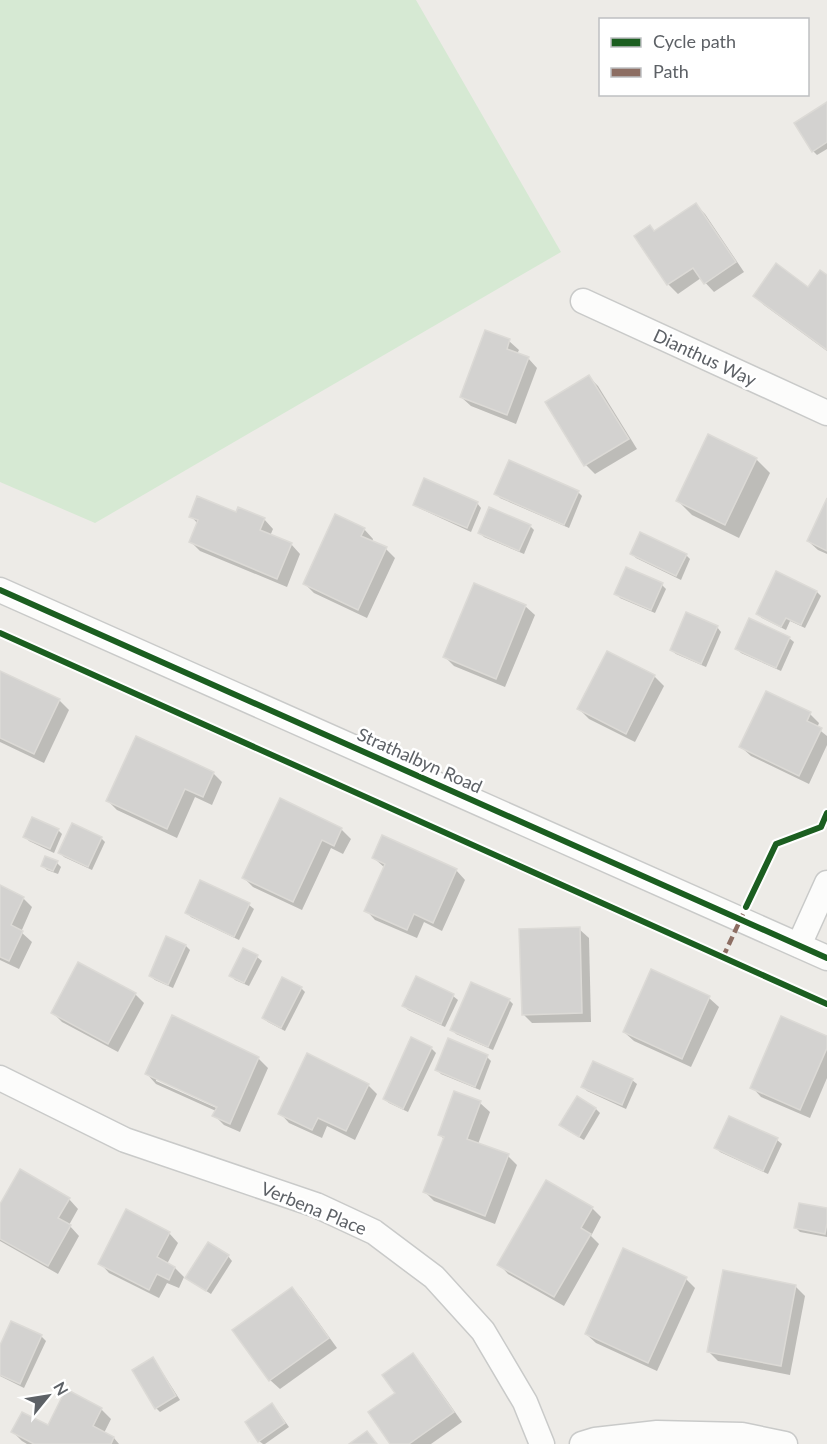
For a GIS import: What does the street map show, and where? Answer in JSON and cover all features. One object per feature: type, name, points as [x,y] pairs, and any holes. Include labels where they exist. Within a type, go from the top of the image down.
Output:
[{"type":"street","name":"Dianthus Way","points":[[583,301],[827,413]]},
{"type":"street","name":"Strathalbyn Road","points":[[0,590],[827,958]]},
{"type":"street","points":[[799,945],[827,883]]},
{"type":"street","name":"Verbena Place","points":[[0,1078],[125,1140],[316,1205],[374,1232],[434,1277],[483,1331],[525,1402],[542,1444]]},
{"type":"street","points":[[582,1444],[595,1440],[657,1433],[742,1435],[785,1444]]},
{"type":"green space","points":[[0,0],[416,0],[561,252],[95,523],[0,482]]},
{"type":"building","points":[[827,102],[827,142],[812,152],[794,123]]},
{"type":"building","points":[[696,203],[736,262],[704,284],[693,268],[667,285],[634,236],[650,225],[654,231]]},
{"type":"building","points":[[776,263],[808,287],[820,270],[827,275],[827,350],[753,296]]},
{"type":"building","points":[[485,330],[510,339],[507,349],[529,357],[507,415],[460,397]]},
{"type":"building","points":[[589,375],[629,439],[584,466],[545,402]]},
{"type":"building","points":[[708,434],[757,458],[725,525],[676,501]]},
{"type":"building","points":[[509,460],[579,491],[564,525],[494,494]]},
{"type":"building","points":[[424,478],[478,502],[467,528],[413,505]]},
{"type":"building","points":[[197,496],[236,512],[238,507],[265,518],[260,530],[292,543],[277,579],[189,542],[198,520],[189,517]]},
{"type":"building","points":[[827,498],[827,551],[807,541]]},
{"type":"building","points":[[489,507],[531,525],[519,551],[478,533]]},
{"type":"building","points":[[335,514],[365,528],[361,536],[387,547],[358,610],[303,584]]},
{"type":"building","points":[[640,532],[687,554],[676,576],[630,554]]},
{"type":"building","points":[[626,567],[663,583],[651,610],[614,594]]},
{"type":"building","points":[[776,571],[817,591],[801,625],[786,618],[781,627],[756,614]]},
{"type":"building","points":[[474,583],[526,605],[496,679],[443,657]]},
{"type":"building","points":[[686,612],[718,626],[701,664],[670,650]]},
{"type":"building","points":[[749,618],[790,637],[776,668],[735,649]]},
{"type":"building","points":[[607,651],[655,675],[626,734],[577,709]]},
{"type":"building","points":[[0,671],[60,699],[34,754],[0,738]]},
{"type":"building","points":[[766,691],[811,712],[807,721],[822,728],[799,776],[739,747]]},
{"type":"building","points":[[136,736],[214,772],[203,797],[185,789],[167,829],[106,801]]},
{"type":"building","points":[[280,798],[342,828],[334,846],[322,840],[293,902],[242,878]]},
{"type":"building","points":[[32,817],[59,829],[50,849],[23,837]]},
{"type":"building","points":[[72,823],[102,837],[88,867],[58,853]]},
{"type":"building","points":[[382,835],[457,869],[433,923],[414,914],[407,930],[364,911],[385,864],[372,858]]},
{"type":"building","points":[[45,856],[58,861],[53,871],[41,866]]},
{"type":"building","points":[[200,880],[250,903],[234,937],[185,913]]},
{"type":"building","points":[[0,885],[24,897],[11,925],[23,931],[9,961],[0,957]]},
{"type":"building","points":[[580,927],[582,1013],[522,1015],[519,929]]},
{"type":"building","points":[[166,936],[186,945],[168,985],[149,976]]},
{"type":"building","points":[[243,948],[258,955],[244,983],[229,976]]},
{"type":"building","points":[[78,962],[136,993],[108,1044],[51,1013]]},
{"type":"building","points":[[651,969],[710,996],[682,1059],[623,1032]]},
{"type":"building","points":[[416,976],[454,994],[441,1024],[402,1006]]},
{"type":"building","points":[[282,977],[302,987],[281,1028],[262,1018]]},
{"type":"building","points":[[471,982],[510,999],[488,1047],[450,1030]]},
{"type":"building","points":[[172,1015],[259,1057],[230,1124],[212,1116],[217,1107],[145,1074]]},
{"type":"building","points":[[781,1016],[827,1036],[827,1048],[800,1110],[750,1088]]},
{"type":"building","points":[[411,1037],[432,1047],[403,1109],[383,1099]]},
{"type":"building","points":[[448,1038],[488,1055],[475,1087],[435,1070]]},
{"type":"building","points":[[307,1053],[369,1084],[346,1131],[318,1118],[312,1130],[278,1114]]},
{"type":"building","points":[[593,1061],[633,1079],[622,1105],[581,1087]]},
{"type":"building","points":[[454,1091],[481,1101],[467,1139],[509,1154],[485,1216],[423,1192],[444,1137],[438,1135]]},
{"type":"building","points":[[577,1096],[596,1108],[579,1137],[559,1125]]},
{"type":"building","points":[[729,1116],[778,1138],[763,1171],[714,1148]]},
{"type":"building","points":[[20,1169],[70,1198],[58,1218],[71,1225],[48,1266],[0,1239],[0,1204]]},
{"type":"building","points":[[546,1180],[593,1207],[581,1228],[591,1234],[554,1297],[497,1265]]},
{"type":"building","points":[[799,1203],[827,1208],[825,1234],[794,1228]]},
{"type":"building","points":[[126,1209],[170,1232],[157,1257],[175,1267],[169,1280],[157,1274],[149,1290],[98,1264]]},
{"type":"building","points":[[208,1242],[229,1255],[206,1291],[185,1278]]},
{"type":"building","points":[[623,1248],[687,1277],[648,1363],[585,1334]]},
{"type":"building","points":[[723,1270],[796,1285],[781,1366],[707,1352]]},
{"type":"building","points":[[292,1287],[329,1338],[269,1381],[232,1330]]},
{"type":"building","points":[[11,1321],[42,1335],[20,1384],[0,1375],[0,1345]]},
{"type":"building","points":[[413,1353],[454,1412],[409,1444],[390,1444],[368,1412],[395,1393],[382,1375]]},
{"type":"building","points":[[153,1357],[176,1396],[155,1409],[132,1370]]},
{"type":"building","points":[[66,1389],[102,1408],[93,1426],[114,1437],[111,1444],[34,1444],[11,1432],[22,1412],[48,1425]]},
{"type":"building","points":[[272,1403],[285,1423],[258,1442],[245,1422]]},
{"type":"building","points":[[367,1431],[377,1444],[349,1444]]},
{"type":"marked path","points":[[723,957],[743,914]]},
{"type":"cycle path","points":[[0,590],[827,958]]},
{"type":"cycle path","points":[[0,633],[827,1004]]},
{"type":"cycle path","points":[[746,907],[776,844],[821,827],[827,813]]}]
